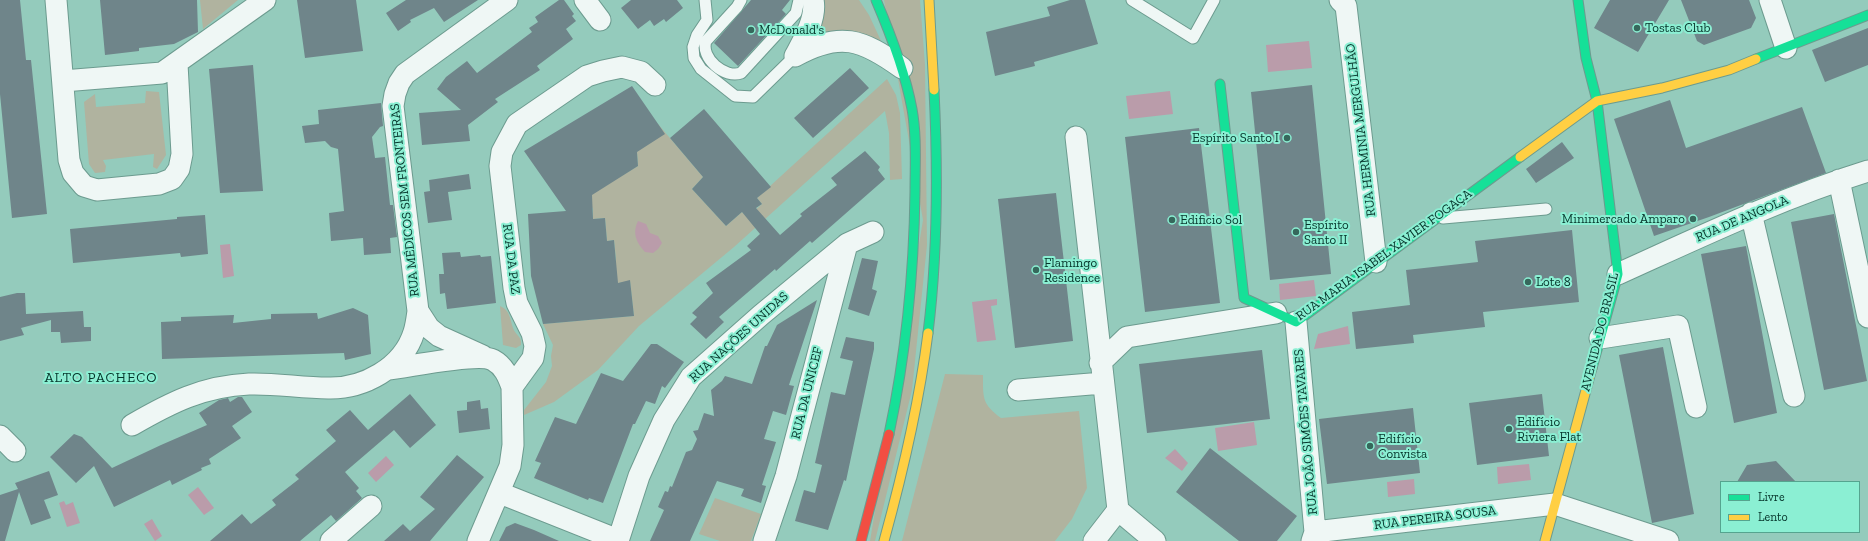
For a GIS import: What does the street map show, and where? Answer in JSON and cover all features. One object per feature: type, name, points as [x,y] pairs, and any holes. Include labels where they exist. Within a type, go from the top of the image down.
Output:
[{"type":"street","points":[[56,0],[69,160],[73,173],[84,186],[97,190],[159,184],[172,179],[179,168],[182,154],[177,64]]},
{"type":"street","points":[[63,80],[162,73],[177,64],[265,0]]},
{"type":"street","name":"RUA MÉDICOS SEM FRONTEIRAS","points":[[132,425],[174,401],[207,390],[248,384],[335,387],[367,381],[389,369],[405,351],[414,333],[418,311],[393,106],[395,94],[399,83],[414,66],[506,0]]},
{"type":"street","points":[[585,0],[600,20]]},
{"type":"street","points":[[795,56],[805,38],[811,21],[813,0]]},
{"type":"street","points":[[861,541],[885,450],[901,360],[911,285],[916,151],[912,110],[902,68],[894,40],[876,0]]},
{"type":"street","points":[[884,541],[917,409],[927,349],[933,292],[937,178],[930,0]]},
{"type":"street","name":"AVENIDA DO BRASIL","points":[[1545,541],[1618,274],[1597,101],[1586,58],[1578,0]]},
{"type":"street","points":[[1770,0],[1786,48]]},
{"type":"street","name":"RUA HERMINIA MERGULHÃO","points":[[1349,2],[1376,262]]},
{"type":"street","points":[[1597,101],[1662,88],[1729,70],[1868,15]]},
{"type":"street","points":[[795,56],[814,46],[845,40],[864,44],[902,68]]},
{"type":"street","name":"RUA DA PAZ","points":[[512,387],[533,358],[535,346],[532,333],[517,303],[514,288],[500,166],[502,152],[508,137],[517,124],[587,76],[603,70],[622,67],[641,72],[655,85]]},
{"type":"street","name":"RUA MARIA ISABEL XAVIER FOGAÇA","points":[[1220,84],[1244,298],[1296,322],[1597,101]]},
{"type":"street","points":[[1076,137],[1100,363],[1118,510],[1155,541]]},
{"type":"street","name":"RUA DE ANGOLA","points":[[1618,274],[1751,213],[1839,180],[1868,171]]},
{"type":"street","points":[[1839,180],[1868,317]]},
{"type":"street","points":[[1751,213],[1794,396]]},
{"type":"street","name":"RUA NAÇÕES UNIDAS","points":[[618,540],[640,476],[664,420],[691,377],[761,315],[847,244],[873,232]]},
{"type":"street","name":"RUA DA UNICEF","points":[[764,541],[786,476],[847,244]]},
{"type":"street","name":"RUA MÉDICOS SEM FRONTEIRAS","points":[[418,311],[429,328],[439,336],[491,359],[501,366],[508,375],[512,387]]},
{"type":"street","points":[[1100,363],[1127,337],[1276,313]]},
{"type":"street","name":"RUA JOÃO SIMÕES TAVARES","points":[[1296,322],[1314,537]]},
{"type":"street","points":[[1600,338],[1678,326],[1696,407]]},
{"type":"street","name":"RUA MÉDICOS SEM FRONTEIRAS","points":[[389,369],[475,357],[491,359]]},
{"type":"street","points":[[1018,390],[1103,384]]},
{"type":"street","points":[[478,541],[500,493],[510,466],[513,445],[512,387]]},
{"type":"street","points":[[0,436],[15,451]]},
{"type":"street","points":[[500,493],[618,540]]},
{"type":"street","points":[[1555,504],[1668,541]]},
{"type":"street","name":"RUA PEREIRA SOUSA","points":[[1314,537],[1555,504]]},
{"type":"street","points":[[331,541],[370,506]]},
{"type":"street","points":[[1094,541],[1118,510]]},
{"type":"lane","points":[[705,0],[707,20],[697,35],[693,47],[694,58],[701,69],[735,96],[753,97],[795,56]]},
{"type":"lane","points":[[741,0],[737,7],[706,41],[705,46],[706,54],[722,71],[729,75],[741,73],[796,12],[799,0]]},
{"type":"lane","points":[[1132,0],[1193,38],[1214,0]]},
{"type":"lane","points":[[1435,219],[1546,209]]},
{"type":"green space","points":[[200,0],[238,0],[203,29]]},
{"type":"green space","points":[[821,0],[859,0],[869,15],[882,43],[866,35],[849,31],[832,32],[815,38]]},
{"type":"green space","points":[[884,0],[920,0],[925,65],[927,245],[912,390],[875,541],[870,541],[923,220]]},
{"type":"green space","points":[[887,79],[896,95],[900,113],[902,179],[890,180],[889,133],[885,111],[734,247],[639,326],[598,370],[554,402],[524,415],[524,410],[546,382],[552,366],[551,356],[553,345],[543,324],[634,316],[630,281],[613,284],[616,259],[614,240],[607,241],[605,218],[593,219],[593,209],[586,197],[638,166],[637,152],[658,124],[703,177],[692,189],[726,226],[742,212],[747,217],[762,204],[757,198]]},
{"type":"green space","points":[[146,91],[159,92],[166,155],[157,169],[153,167],[154,154],[103,160],[106,166],[105,172],[95,173],[89,164],[84,102],[95,94],[96,107],[145,103]]},
{"type":"green space","points":[[500,306],[508,312],[514,331],[521,340],[521,345],[516,348],[503,345]]},
{"type":"green space","points":[[945,374],[983,375],[985,400],[990,409],[1001,418],[1079,411],[1087,488],[1072,519],[1055,541],[902,541]]},
{"type":"green space","points":[[715,498],[761,514],[751,541],[720,541],[699,534]]},
{"type":"shaded area","points":[[1309,41],[1312,68],[1268,72],[1266,45]]},
{"type":"shaded area","points":[[1170,91],[1173,114],[1129,119],[1126,96]]},
{"type":"shaded area","points":[[638,221],[646,224],[650,233],[658,236],[662,243],[653,253],[645,252],[637,241],[635,230]]},
{"type":"shaded area","points":[[230,244],[234,276],[223,278],[220,245]]},
{"type":"shaded area","points":[[1314,280],[1316,296],[1280,300],[1279,284]]},
{"type":"shaded area","points":[[997,299],[997,305],[991,306],[996,340],[977,342],[972,302]]},
{"type":"shaded area","points":[[1348,326],[1350,344],[1314,349],[1318,334]]},
{"type":"shaded area","points":[[1254,422],[1257,445],[1218,451],[1215,428]]},
{"type":"shaded area","points":[[1175,449],[1188,463],[1182,471],[1165,458]]},
{"type":"shaded area","points":[[386,456],[394,465],[376,482],[368,473]]},
{"type":"shaded area","points":[[1529,464],[1531,480],[1498,484],[1497,467]]},
{"type":"shaded area","points":[[1414,479],[1415,494],[1388,497],[1387,482]]},
{"type":"shaded area","points":[[198,487],[214,508],[204,515],[188,495]]},
{"type":"shaded area","points":[[64,501],[66,505],[73,502],[80,523],[67,527],[59,503]]},
{"type":"shaded area","points":[[152,519],[162,536],[155,541],[144,524]]},
{"type":"building","points":[[0,0],[20,0],[26,60],[31,60],[47,214],[12,218],[0,94]]},
{"type":"building","points":[[100,0],[197,0],[198,32],[174,44],[139,48],[139,51],[105,55]]},
{"type":"building","points":[[297,0],[356,0],[363,51],[305,58]]},
{"type":"building","points":[[406,0],[478,0],[444,22],[434,8],[410,20],[411,22],[398,31],[386,13]]},
{"type":"building","points":[[559,0],[564,0],[574,14],[572,16],[576,21],[566,29],[573,39],[537,66],[540,70],[495,99],[498,102],[468,125],[470,141],[422,145],[419,113],[461,110],[437,89],[446,77],[467,61],[477,73],[532,32],[529,28],[538,22],[535,17]]},
{"type":"building","points":[[631,0],[677,0],[683,8],[666,22],[664,19],[654,26],[650,20],[638,29],[621,8]]},
{"type":"building","name":"McDonald's","points":[[751,0],[790,0],[782,10],[786,14],[738,66],[714,43]]},
{"type":"building","points":[[1070,0],[1085,0],[1098,44],[1034,62],[1035,66],[995,76],[986,32],[1050,16],[1047,7]]},
{"type":"building","points":[[1610,0],[1669,0],[1638,52],[1594,28]]},
{"type":"building","points":[[1681,0],[1749,0],[1756,18],[1751,28],[1704,45],[1697,41]]},
{"type":"building","points":[[1868,28],[1868,65],[1825,82],[1812,50]]},
{"type":"building","points":[[253,65],[263,191],[220,193],[209,69]]},
{"type":"building","points":[[850,68],[869,88],[813,138],[794,118]]},
{"type":"building","points":[[1312,85],[1331,274],[1270,280],[1251,92]]},
{"type":"building","points":[[632,86],[665,134],[637,152],[638,166],[592,195],[593,219],[605,218],[607,241],[614,240],[618,283],[630,280],[634,316],[543,324],[531,276],[528,214],[566,211],[524,151]]},
{"type":"building","points":[[1670,100],[1686,148],[1802,107],[1826,173],[1654,236],[1614,119]]},
{"type":"building","points":[[381,103],[383,126],[380,127],[372,137],[375,158],[385,157],[390,205],[393,205],[397,237],[390,238],[391,253],[364,255],[363,238],[331,241],[329,213],[344,211],[338,149],[331,147],[325,141],[305,143],[302,126],[319,124],[318,110]]},
{"type":"building","points":[[704,109],[771,187],[757,198],[762,204],[756,208],[780,235],[802,216],[800,214],[837,185],[831,178],[865,151],[880,167],[878,170],[885,179],[812,243],[810,241],[776,271],[775,269],[719,317],[724,322],[706,339],[690,324],[697,317],[692,313],[713,293],[706,283],[751,250],[747,246],[760,234],[742,212],[726,226],[692,189],[703,177],[670,138]]},
{"type":"building","name":"Edificio Sol","points":[[1199,128],[1220,303],[1145,312],[1125,137]]},
{"type":"building","points":[[1562,142],[1574,158],[1536,183],[1526,169]]},
{"type":"building","points":[[469,174],[471,189],[448,192],[452,220],[428,223],[424,192],[430,191],[429,180]]},
{"type":"building","name":"Flamingo Residence","points":[[1056,193],[1073,341],[1015,348],[998,199]]},
{"type":"building","points":[[1834,214],[1867,381],[1824,390],[1791,222]]},
{"type":"building","points":[[205,215],[208,254],[181,257],[180,253],[73,263],[70,229]]},
{"type":"building","points":[[1572,230],[1579,302],[1483,312],[1485,327],[1413,335],[1414,343],[1356,349],[1352,312],[1410,305],[1406,270],[1478,262],[1475,241]]},
{"type":"building","points":[[1746,246],[1777,413],[1734,423],[1701,254]]},
{"type":"building","points":[[460,252],[461,257],[480,255],[481,257],[491,256],[496,303],[447,309],[445,293],[440,294],[439,274],[444,274],[442,253]]},
{"type":"building","points":[[862,258],[878,261],[872,289],[877,291],[869,316],[848,309]]},
{"type":"building","points":[[17,293],[25,293],[26,314],[83,311],[84,327],[91,327],[91,341],[61,343],[60,332],[51,332],[51,320],[21,328],[24,335],[0,341],[0,297]]},
{"type":"building","points":[[817,300],[789,385],[794,386],[786,415],[773,411],[764,439],[776,442],[762,485],[766,486],[761,503],[741,496],[744,489],[717,481],[690,541],[650,541],[664,510],[658,507],[665,491],[668,492],[670,486],[672,487],[686,452],[692,450],[697,439],[693,431],[698,430],[704,413],[714,416],[711,390],[722,381],[725,376],[752,384],[765,346],[767,346],[777,325]]},
{"type":"building","points":[[353,308],[368,315],[371,354],[345,360],[344,353],[162,359],[161,322],[181,321],[181,317],[234,315],[233,323],[271,319],[271,314],[317,313],[318,319]]},
{"type":"building","points":[[846,337],[874,342],[874,349],[846,481],[844,480],[828,530],[795,521],[804,490],[815,493],[822,465],[815,463],[831,392],[845,395],[853,361],[840,358]]},
{"type":"building","points":[[651,344],[657,344],[684,362],[665,388],[662,386],[655,404],[646,401],[635,424],[633,424],[603,503],[589,498],[588,500],[534,478],[541,463],[535,461],[555,417],[576,424],[601,373],[623,381]]},
{"type":"building","points":[[1663,347],[1694,514],[1652,523],[1619,355]]},
{"type":"building","points":[[1262,350],[1270,419],[1147,433],[1139,364]]},
{"type":"building","points":[[410,394],[436,425],[410,448],[394,430],[345,472],[359,488],[356,491],[362,498],[336,521],[331,515],[300,541],[210,541],[242,514],[251,524],[276,505],[272,500],[299,479],[295,475],[336,441],[326,430],[350,410],[368,430]]},
{"type":"building","name":"Edifício Riviera Flat","points":[[1542,394],[1549,456],[1477,465],[1469,403]]},
{"type":"building","points":[[238,397],[242,397],[252,412],[232,426],[241,438],[209,459],[211,464],[201,468],[202,470],[172,485],[170,480],[114,507],[94,466],[76,483],[50,457],[74,434],[82,437],[112,468],[207,425],[199,413],[219,400],[228,398],[230,402]]},
{"type":"building","points":[[480,400],[481,409],[488,408],[490,429],[459,433],[457,411],[467,410],[467,402]]},
{"type":"building","name":"Edifício Convista","points":[[1413,408],[1420,473],[1327,484],[1319,419]]},
{"type":"building","points":[[1210,448],[1297,516],[1277,541],[1239,541],[1176,492]]},
{"type":"building","points":[[457,455],[484,477],[430,541],[384,541],[403,524],[410,531],[435,509],[420,497]]},
{"type":"building","points":[[1776,461],[1795,481],[1738,481],[1747,465]]},
{"type":"building","points":[[49,471],[58,495],[44,500],[51,518],[31,525],[19,492],[5,541],[0,541],[0,495],[18,489],[15,483]]},
{"type":"building","points":[[515,523],[559,541],[499,541],[506,527]]},
{"type":"traffic: fast","points":[[876,0],[906,81],[914,119],[915,140],[914,221],[911,282],[900,374],[889,434]]},
{"type":"traffic: fast","points":[[1578,0],[1586,58],[1597,101],[1618,274],[1592,368]]},
{"type":"traffic: fast","points":[[1756,59],[1868,15]]},
{"type":"traffic: fast","points":[[1220,84],[1244,298],[1296,322],[1520,157]]},
{"type":"traffic: fast","points":[[928,333],[934,272],[936,212],[934,90]]},
{"type":"traffic: slow","points":[[929,0],[934,90]]},
{"type":"traffic: slow","points":[[1520,157],[1597,101],[1662,88],[1729,70],[1756,59]]},
{"type":"traffic: slow","points":[[884,541],[910,438],[928,333]]},
{"type":"traffic: slow","points":[[1545,541],[1592,368]]},
{"type":"traffic: jam","points":[[861,541],[889,434]]},
{"type":"place","name":"Tostas Club","points":[[1637,28]]},
{"type":"place","name":"McDonald's","points":[[751,30]]},
{"type":"place","name":"Espírito Santo I","points":[[1287,138]]},
{"type":"place","name":"Minimercado Amparo","points":[[1693,219]]},
{"type":"place","name":"Edificio Sol","points":[[1172,220]]},
{"type":"place","name":"Espírito Santo II","points":[[1296,232]]},
{"type":"place","name":"Flamingo Residence","points":[[1036,270]]},
{"type":"place","name":"Lote 8","points":[[1528,282]]},
{"type":"place","name":"Edifício Riviera Flat","points":[[1509,429]]},
{"type":"place","name":"Edifício Convista","points":[[1370,446]]},
{"type":"district","name":"ALTO PACHECO","points":[[101,378]]}]
